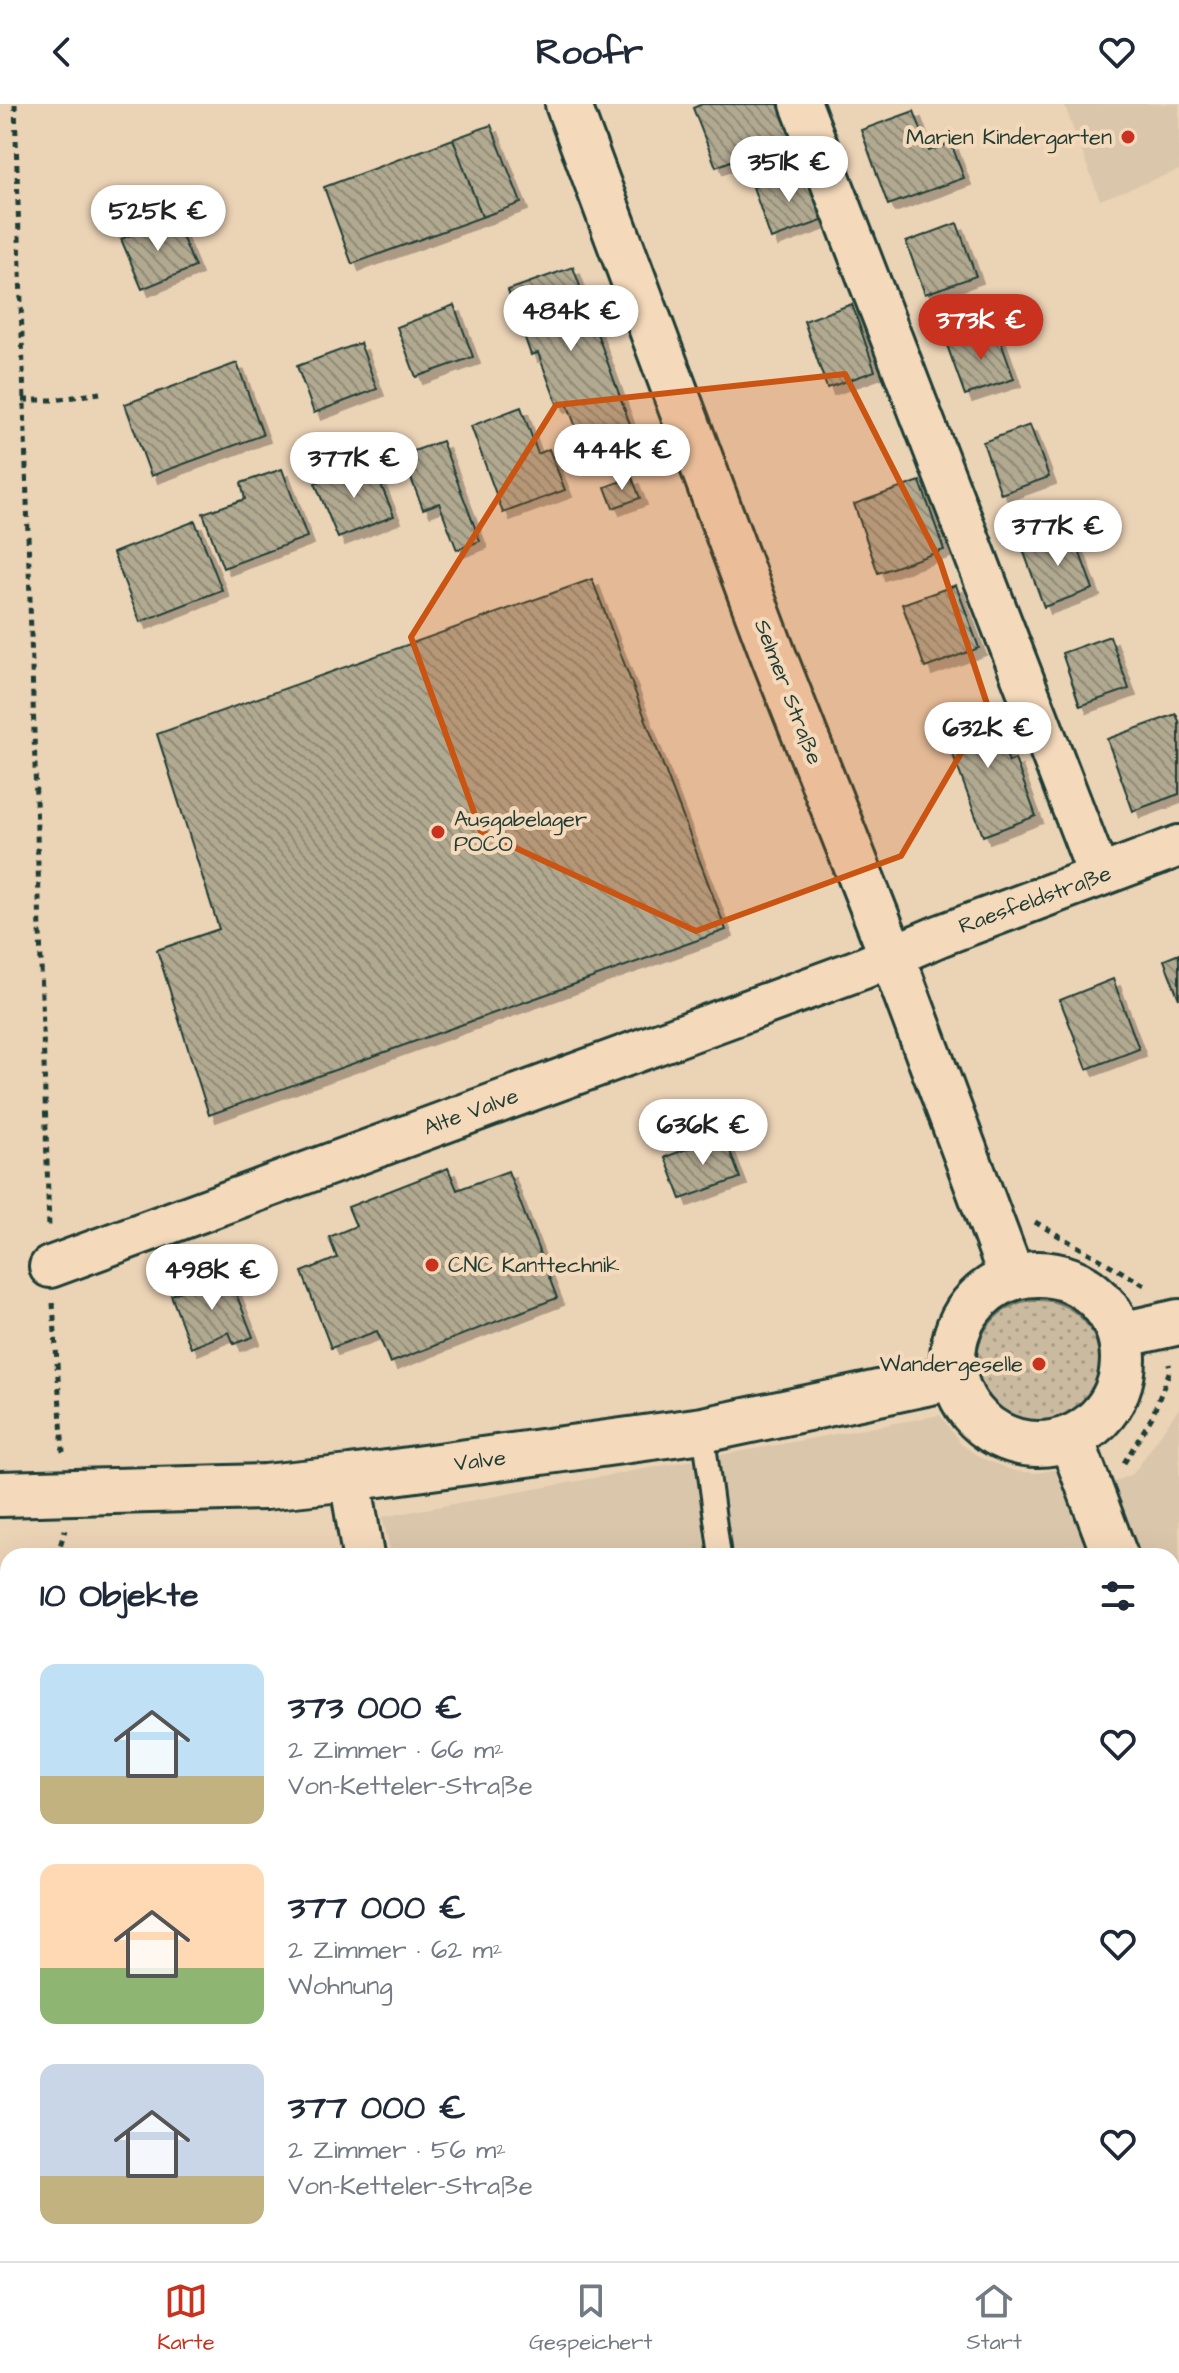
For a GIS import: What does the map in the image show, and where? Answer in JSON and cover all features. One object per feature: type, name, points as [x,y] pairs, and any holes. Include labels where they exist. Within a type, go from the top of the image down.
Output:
[{"type":"main road","name":"Selmer Straße","points":[[568,104],[774,657],[892,956],[1012,1278]]},
{"type":"main road","points":[[1046,1274],[1079,1283],[1105,1305],[1154,1328],[1124,1366],[1116,1397],[1097,1422],[1071,1439],[1034,1445],[998,1436],[969,1411],[954,1377],[953,1345],[964,1316],[985,1292],[1012,1278],[1046,1274]]},
{"type":"main road","name":"Valve","points":[[35,1494],[265,1487],[350,1478],[703,1430],[954,1377]]},
{"type":"main road","points":[[1071,1439],[1112,1548]]},
{"type":"street","points":[[801,104],[1099,876]]},
{"type":"street","name":"Raesfeldstraße","points":[[892,956],[1179,846]]},
{"type":"street","name":"Alte Valve","points":[[50,1267],[892,956]]},
{"type":"street","points":[[350,1478],[362,1548]]},
{"type":"lane","points":[[703,1430],[719,1548]]},
{"type":"path","points":[[15,104],[50,1267],[35,1494]]},
{"type":"path","points":[[23,400],[54,400],[100,393]]},
{"type":"path","points":[[1030,1219],[1153,1290],[1154,1328],[1170,1370],[1152,1417],[1123,1465]]},
{"type":"highlighted area","points":[[845,374],[940,561],[988,707],[901,856],[696,931],[481,832],[411,637],[556,405]]},
{"type":"shaded area","name":"Marien Kindergarten","points":[[1064,104],[1179,104],[1179,170],[1100,200]]},
{"type":"shaded area","points":[[1038,1300],[1061,1305],[1081,1318],[1094,1338],[1099,1361],[1094,1384],[1081,1404],[1061,1417],[1038,1422],[1015,1417],[995,1404],[982,1384],[977,1361],[982,1338],[995,1318],[1015,1305]]},
{"type":"shaded area","points":[[1179,1408],[1179,1548],[390,1548],[382,1517],[940,1415],[961,1444],[981,1458],[1014,1471],[1037,1473],[1069,1467],[1079,1497],[1133,1474]]},
{"type":"building","points":[[702,104],[778,104],[791,137],[716,167],[693,108]]},
{"type":"building","points":[[914,111],[929,151],[951,143],[964,178],[888,205],[861,130]]},
{"type":"building","points":[[491,125],[521,203],[482,217],[453,139]]},
{"type":"building","points":[[453,139],[482,217],[352,264],[324,187]]},
{"type":"building","points":[[807,169],[825,220],[771,239],[753,187]]},
{"type":"building","points":[[174,217],[195,267],[142,289],[121,239]]},
{"type":"building","points":[[957,223],[976,276],[925,294],[906,242]]},
{"type":"building","points":[[573,267],[631,427],[582,444],[567,403],[558,406],[538,353],[531,355],[508,290]]},
{"type":"building","points":[[852,304],[875,371],[827,388],[804,321]]},
{"type":"building","points":[[454,305],[473,357],[416,377],[397,327]]},
{"type":"building","points":[[996,328],[1014,379],[965,395],[947,345]]},
{"type":"building","points":[[360,343],[377,389],[314,413],[297,366]]},
{"type":"building","points":[[237,363],[263,435],[151,476],[125,404]]},
{"type":"building","points":[[521,407],[538,454],[549,449],[565,490],[503,513],[471,426]]},
{"type":"building","points":[[1030,425],[1049,477],[1001,494],[983,442]]},
{"type":"building","points":[[442,441],[480,541],[457,550],[439,503],[423,509],[402,455]]},
{"type":"building","points":[[371,461],[394,516],[338,538],[315,483]]},
{"type":"building","points":[[282,469],[307,537],[223,568],[203,513],[245,499],[241,483]]},
{"type":"building","points":[[632,477],[640,498],[613,508],[605,487]]},
{"type":"building","points":[[920,481],[944,550],[878,573],[854,504]]},
{"type":"building","points":[[195,521],[222,590],[140,622],[113,553]]},
{"type":"building","points":[[1071,529],[1093,589],[1044,607],[1022,547]]},
{"type":"building","name":"Ausgabelager POCO","points":[[592,579],[726,930],[209,1115],[157,950],[219,929],[157,734]]},
{"type":"building","points":[[956,585],[979,648],[925,668],[902,604]]},
{"type":"building","points":[[1110,636],[1129,689],[1080,706],[1062,653]]},
{"type":"building","points":[[995,702],[1005,728],[997,731],[1009,762],[1015,759],[1036,816],[983,836],[941,722]]},
{"type":"building","points":[[1176,714],[1179,721],[1179,794],[1133,811],[1107,739]]},
{"type":"building","points":[[1179,954],[1179,999],[1164,960]]},
{"type":"building","points":[[1113,979],[1139,1049],[1087,1069],[1060,1000]]},
{"type":"building","points":[[724,1135],[740,1178],[681,1199],[665,1157]]},
{"type":"building","name":"CNC Kanttechnik","points":[[448,1168],[457,1190],[508,1171],[557,1298],[390,1363],[377,1331],[331,1348],[302,1272],[337,1258],[329,1237],[356,1226],[348,1207]]},
{"type":"building","points":[[228,1273],[253,1337],[234,1344],[229,1332],[191,1348],[171,1295]]},
{"type":"place","name":"Marien Kindergarten","points":[[1128,137]]},
{"type":"place","name":"Ausgabelager POCO","points":[[438,832]]},
{"type":"place","name":"CNC Kanttechnik","points":[[432,1265]]},
{"type":"place","name":"Wandergeselle","points":[[1039,1364]]}]
